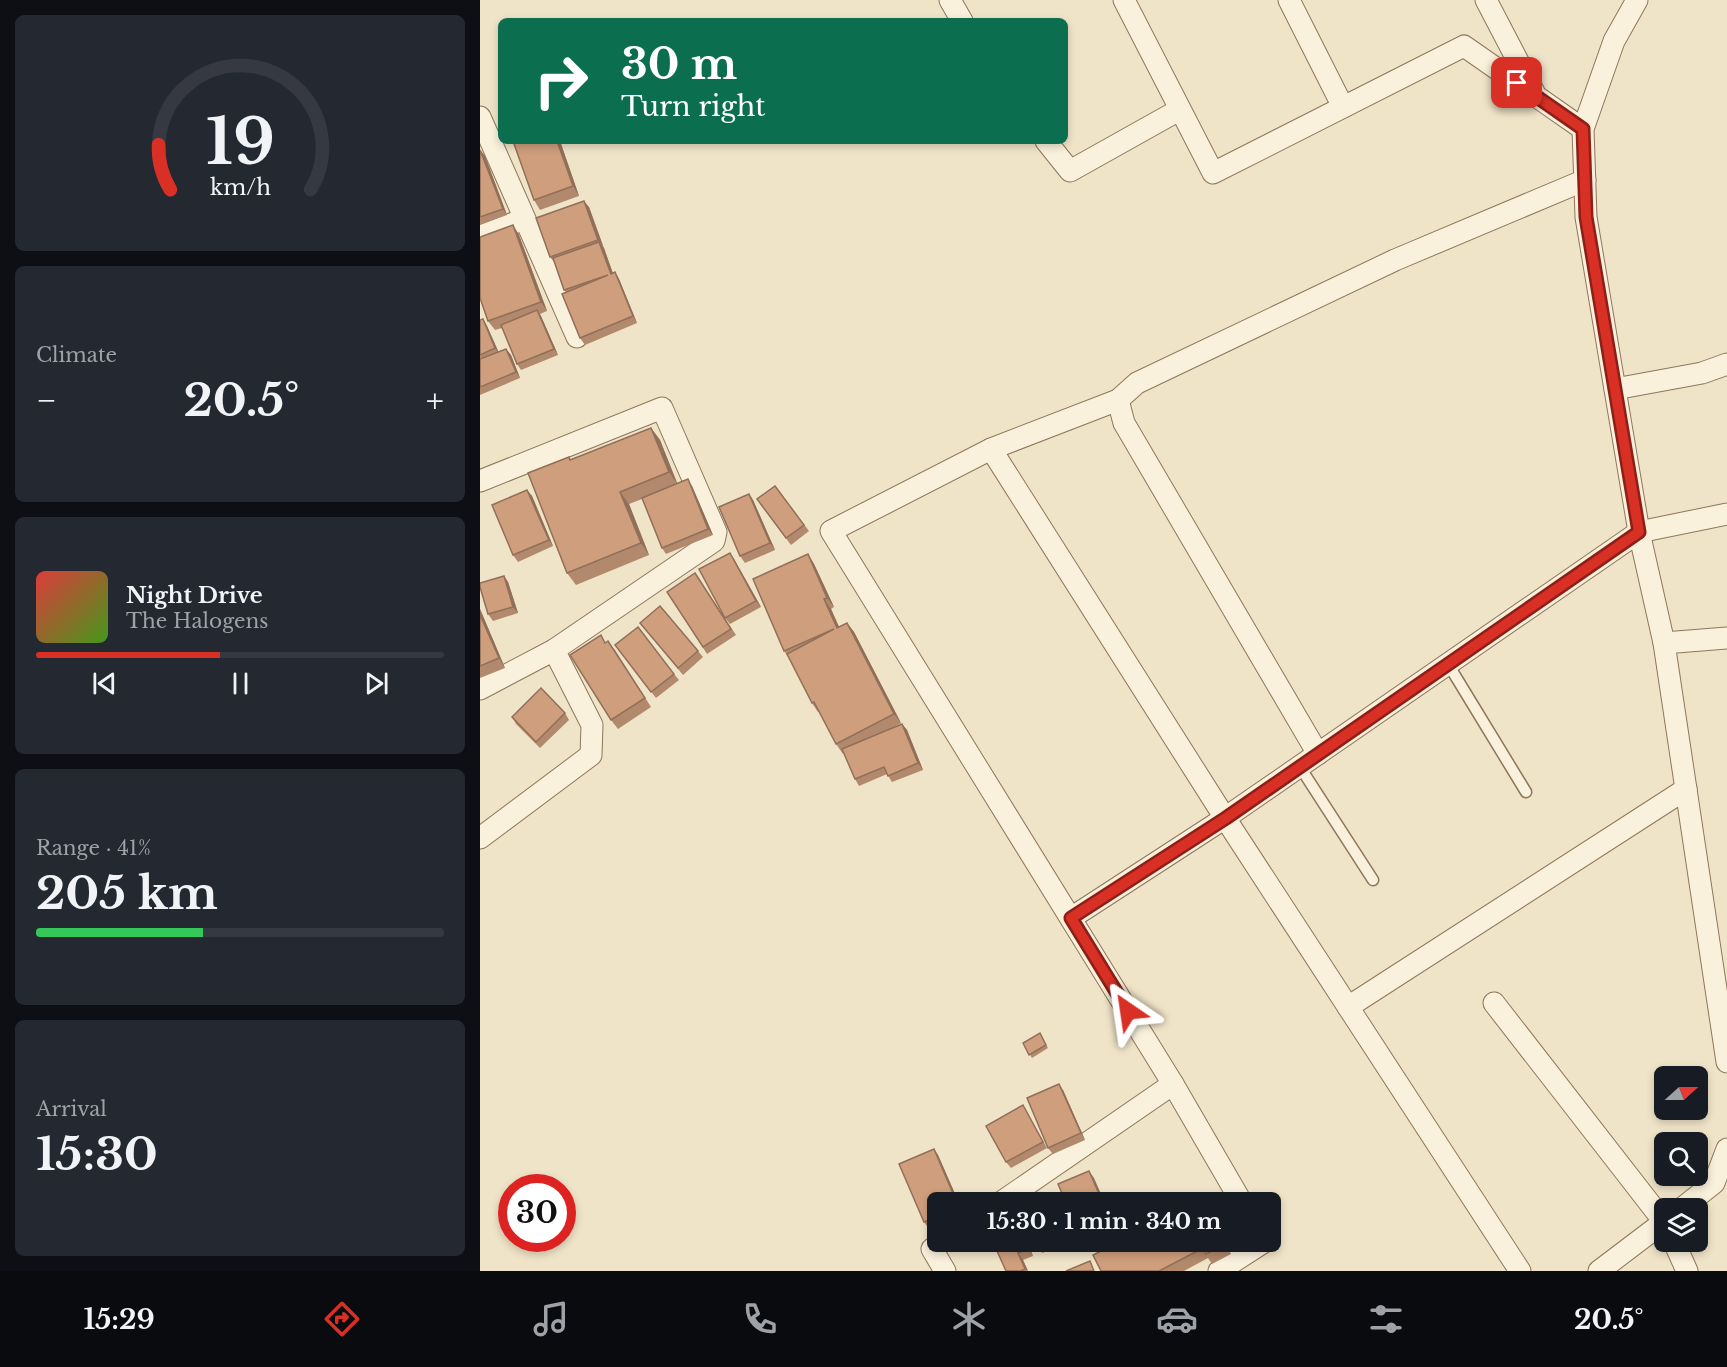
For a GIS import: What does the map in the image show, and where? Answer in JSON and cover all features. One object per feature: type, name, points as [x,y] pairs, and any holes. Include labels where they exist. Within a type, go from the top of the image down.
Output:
[{"type":"street","points":[[950,0],[960,18]]},
{"type":"street","points":[[1124,0],[1213,173],[1464,46],[1583,129]]},
{"type":"street","points":[[1289,0],[1343,107]]},
{"type":"street","points":[[1486,0],[1535,96]]},
{"type":"street","points":[[1637,0],[1614,41],[1583,129],[1586,217],[1639,532],[1664,643],[1727,1062]]},
{"type":"street","points":[[1048,144],[1070,171],[1179,110]]},
{"type":"street","points":[[480,117],[577,337]]},
{"type":"street","points":[[1236,1192],[1173,1084],[831,531],[991,449],[1118,400],[1137,382],[1395,260],[1585,180]]},
{"type":"street","points":[[480,236],[524,219]]},
{"type":"street","points":[[1615,389],[1702,373],[1727,364]]},
{"type":"street","points":[[1118,400],[1125,423],[1318,754]]},
{"type":"street","points":[[480,481],[662,408],[710,513],[716,532],[714,542],[554,650],[480,689]]},
{"type":"street","points":[[991,449],[1226,818],[1520,1271]]},
{"type":"street","points":[[1071,918],[1226,818],[1639,532],[1727,514]]},
{"type":"street","points":[[1664,643],[1727,638]]},
{"type":"street","points":[[480,838],[591,754],[592,725],[554,650]]},
{"type":"street","points":[[1348,1007],[1686,789]]},
{"type":"street","points":[[1494,1003],[1654,1208]]},
{"type":"street","points":[[1015,1192],[1173,1084]]},
{"type":"street","points":[[1697,1198],[1720,1182],[1727,1149]]},
{"type":"street","points":[[1599,1271],[1654,1230]]},
{"type":"street","points":[[934,1252],[945,1271]]},
{"type":"street","points":[[1219,1271],[1248,1252]]},
{"type":"street","points":[[1678,1252],[1687,1271]]},
{"type":"lane","points":[[1448,664],[1526,792]]},
{"type":"lane","points":[[1300,767],[1373,880]]},
{"type":"building","points":[[514,144],[558,144],[573,186],[534,200]]},
{"type":"building","points":[[480,150],[503,209],[480,217]]},
{"type":"building","points":[[584,201],[598,240],[550,257],[536,218]]},
{"type":"building","points":[[513,225],[541,302],[488,321],[480,298],[480,237]]},
{"type":"building","points":[[599,242],[611,274],[615,272],[633,316],[580,338],[562,294],[608,275],[564,290],[553,258]]},
{"type":"building","points":[[537,310],[554,349],[517,364],[501,325]]},
{"type":"building","points":[[483,319],[495,348],[480,355],[480,320]]},
{"type":"building","points":[[506,349],[516,372],[480,387],[480,359]]},
{"type":"building","points":[[651,428],[669,472],[620,492],[641,543],[567,573],[528,473],[569,457],[570,460]]},
{"type":"building","points":[[688,479],[708,529],[662,548],[642,498]]},
{"type":"building","points":[[775,486],[804,525],[786,538],[757,499]]},
{"type":"building","points":[[527,490],[549,540],[513,555],[492,505]]},
{"type":"building","points":[[749,494],[770,543],[740,556],[719,507]]},
{"type":"building","points":[[730,553],[756,601],[725,618],[699,569]]},
{"type":"building","points":[[808,554],[837,628],[847,623],[894,714],[836,744],[787,654],[834,629],[784,651],[753,579]]},
{"type":"building","points":[[695,573],[731,629],[703,647],[667,592]]},
{"type":"building","points":[[504,576],[513,607],[488,614],[480,583]]},
{"type":"building","points":[[660,606],[698,651],[678,668],[640,623]]},
{"type":"building","points":[[480,615],[499,658],[480,666]]},
{"type":"building","points":[[638,627],[674,674],[651,692],[615,645]]},
{"type":"building","points":[[601,635],[605,643],[608,641],[645,698],[611,720],[570,655]]},
{"type":"building","points":[[541,688],[565,713],[536,742],[512,717]]},
{"type":"building","points":[[902,724],[918,763],[888,776],[884,767],[855,779],[842,749]]},
{"type":"building","points":[[1040,1033],[1046,1045],[1029,1055],[1023,1043]]},
{"type":"building","points":[[1059,1084],[1081,1133],[1048,1148],[1027,1098]]},
{"type":"building","points":[[1023,1105],[1043,1142],[1006,1162],[986,1126]]},
{"type":"building","points":[[934,1149],[952,1192],[927,1192],[927,1221],[924,1222],[899,1164]]},
{"type":"building","points":[[1089,1171],[1098,1192],[1061,1192],[1058,1184]]},
{"type":"building","points":[[997,1252],[1020,1252],[1018,1253],[1025,1269],[1006,1271]]},
{"type":"building","points":[[1099,1252],[1195,1252],[1159,1271],[1101,1271],[1093,1255]]},
{"type":"building","points":[[1090,1261],[1094,1271],[1066,1271]]},
{"type":"route","points":[[1128,1011],[1071,918],[1226,818],[1639,532],[1586,217],[1583,129],[1517,83]]}]
